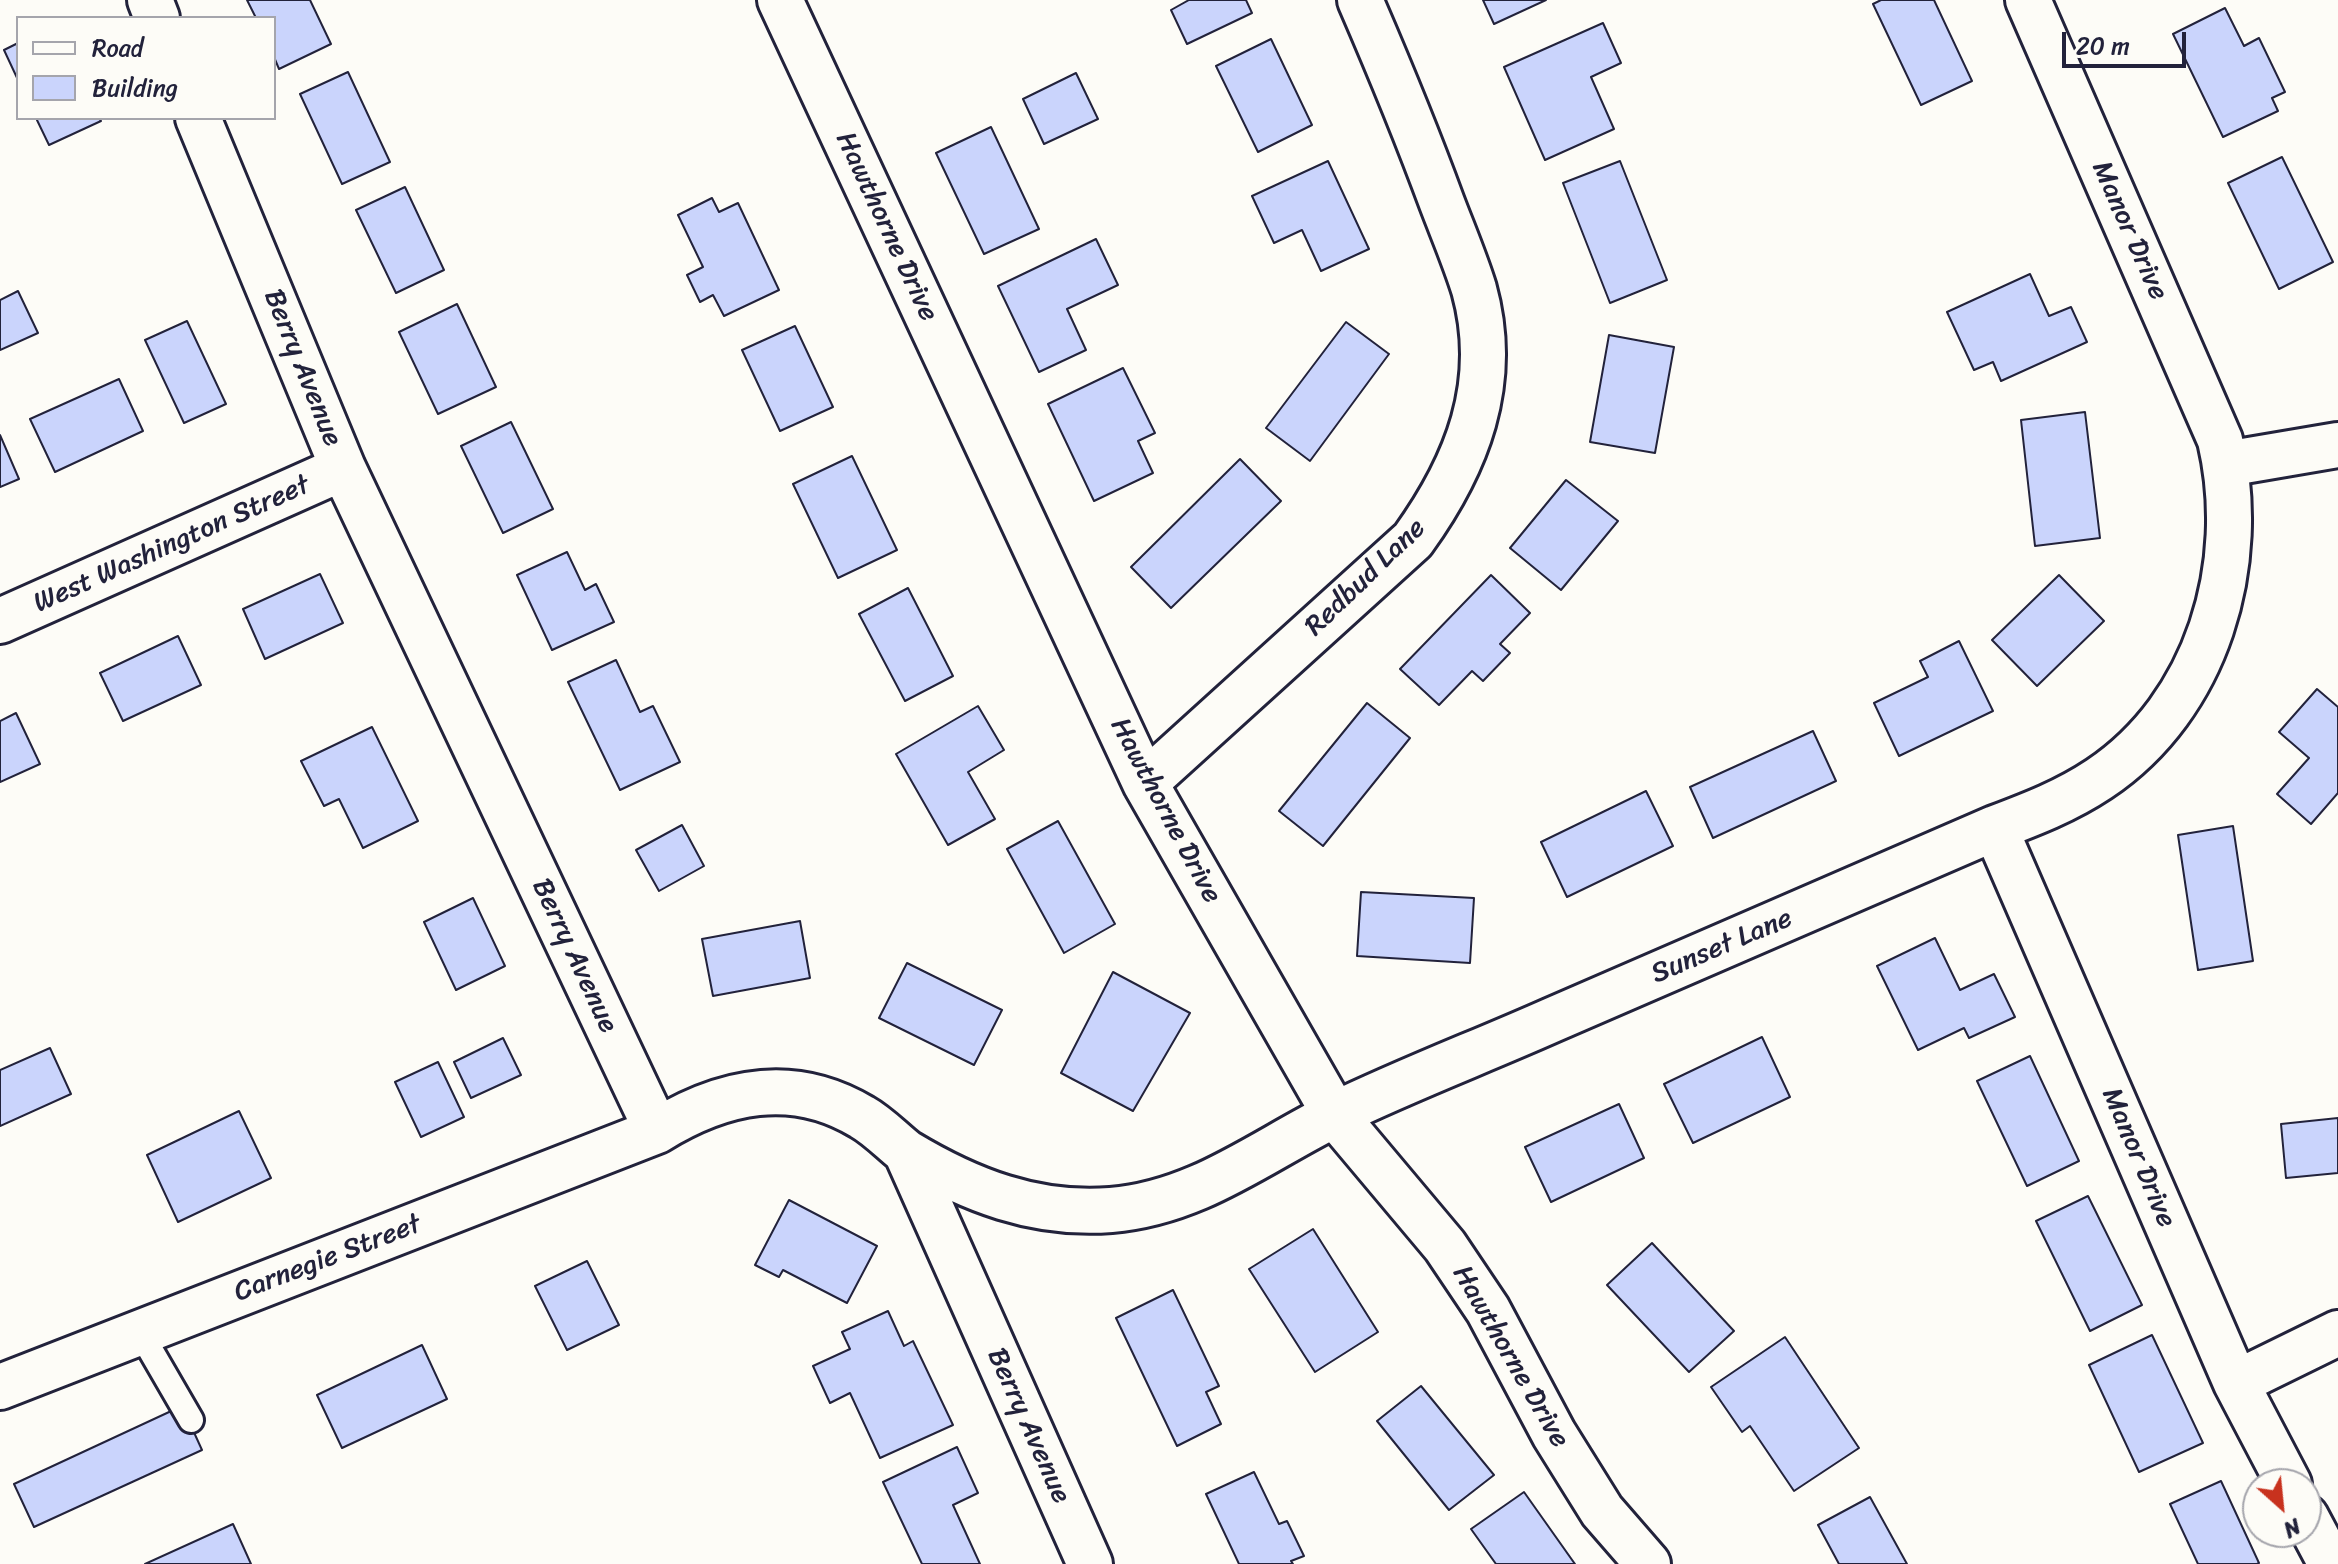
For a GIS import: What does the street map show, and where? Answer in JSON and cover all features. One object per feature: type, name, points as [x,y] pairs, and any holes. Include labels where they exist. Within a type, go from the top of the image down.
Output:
[{"type":"street","name":"Hawthorne Drive","points":[[780,0],[1145,783],[1335,1115],[1445,1246],[1488,1310],[1554,1434],[1602,1511],[1648,1564]]},
{"type":"street","name":"Redbud Lane","points":[[1145,783],[1413,540],[1446,493],[1468,445],[1480,395],[1482,338],[1474,291],[1415,128],[1360,0]]},
{"type":"street","name":"Manor Drive","points":[[2028,0],[2220,440],[2226,464]]},
{"type":"street","name":"Berry Avenue","points":[[199,120],[343,468],[657,1131],[709,1103],[737,1094],[781,1092],[822,1099],[863,1117],[906,1152],[1090,1564]]},
{"type":"street","points":[[2226,464],[2338,445]]},
{"type":"street","name":"Sunset Lane","points":[[906,1152],[951,1179],[1001,1199],[1058,1210],[1111,1210],[1163,1201],[1213,1184],[1335,1115],[1995,828],[2054,806],[2101,777],[2147,737],[2180,694],[2205,648],[2221,604],[2230,549],[2226,464]]},
{"type":"street","name":"West Washington Street","points":[[0,621],[343,468]]},
{"type":"street","name":"Manor Drive","points":[[1995,828],[2236,1383],[2281,1468]]},
{"type":"street","name":"Carnegie Street","points":[[0,1387],[657,1131]]},
{"type":"street","points":[[2236,1383],[2338,1333]]},
{"type":"lane","points":[[140,1332],[191,1420]]},
{"type":"building","points":[[247,0],[310,0],[331,44],[279,69],[276,62],[276,16],[255,16]]},
{"type":"building","points":[[1189,0],[1246,0],[1252,13],[1187,44],[1171,10]]},
{"type":"building","points":[[1483,0],[1546,0],[1494,24]]},
{"type":"building","points":[[1881,0],[1934,0],[1972,81],[1921,105],[1873,4]]},
{"type":"building","points":[[2225,8],[2244,46],[2259,38],[2285,92],[2272,98],[2278,111],[2223,137],[2173,34]]},
{"type":"building","points":[[1603,23],[1621,63],[1591,77],[1614,129],[1545,160],[1504,67]]},
{"type":"building","points":[[1271,39],[1312,125],[1258,152],[1216,66]]},
{"type":"building","points":[[16,44],[16,76],[4,50]]},
{"type":"building","points":[[348,72],[390,162],[342,184],[300,94]]},
{"type":"building","points":[[1076,73],[1098,119],[1044,144],[1023,99]]},
{"type":"building","points":[[37,120],[101,121],[49,145]]},
{"type":"building","points":[[991,127],[1039,229],[984,254],[936,153]]},
{"type":"building","points":[[2282,157],[2333,262],[2279,289],[2228,183]]},
{"type":"building","points":[[1328,161],[1369,249],[1321,271],[1302,230],[1274,243],[1252,196]]},
{"type":"building","points":[[1620,161],[1667,280],[1610,303],[1563,183]]},
{"type":"building","points":[[405,187],[444,270],[396,293],[356,210]]},
{"type":"building","points":[[712,198],[719,212],[738,203],[779,290],[724,316],[713,295],[700,302],[687,275],[703,267],[678,215]]},
{"type":"building","points":[[1096,239],[1118,285],[1067,309],[1086,350],[1039,372],[998,286]]},
{"type":"building","points":[[2030,274],[2049,316],[2071,307],[2087,342],[2001,381],[1993,362],[1974,370],[1947,312]]},
{"type":"building","points":[[18,291],[38,333],[0,350],[0,300]]},
{"type":"building","points":[[457,304],[496,387],[438,414],[399,332]]},
{"type":"building","points":[[187,321],[226,404],[184,423],[145,340]]},
{"type":"building","points":[[1346,322],[1389,354],[1310,461],[1266,428]]},
{"type":"building","points":[[795,326],[833,407],[780,431],[742,350]]},
{"type":"building","points":[[1609,335],[1674,347],[1655,453],[1590,442]]},
{"type":"building","points":[[1123,368],[1155,433],[1138,441],[1153,473],[1094,501],[1048,404]]},
{"type":"building","points":[[119,379],[143,431],[55,472],[30,419]]},
{"type":"building","points":[[2085,412],[2100,538],[2035,546],[2021,420]]},
{"type":"building","points":[[511,422],[553,509],[503,533],[461,446]]},
{"type":"building","points":[[0,435],[19,479],[0,487]]},
{"type":"building","points":[[852,456],[897,550],[838,578],[793,484]]},
{"type":"building","points":[[1240,459],[1281,501],[1171,608],[1131,567]]},
{"type":"building","points":[[1566,480],[1618,521],[1561,590],[1510,548]]},
{"type":"building","points":[[567,552],[585,590],[596,584],[614,622],[552,650],[517,575]]},
{"type":"building","points":[[320,574],[343,623],[265,659],[243,609]]},
{"type":"building","points":[[1491,575],[1530,613],[1500,644],[1510,653],[1483,681],[1472,671],[1439,705],[1400,669]]},
{"type":"building","points":[[2059,575],[2104,621],[2037,686],[1992,640]]},
{"type":"building","points":[[908,588],[953,676],[905,701],[859,614]]},
{"type":"building","points":[[178,636],[201,685],[123,721],[100,673]]},
{"type":"building","points":[[1959,641],[1993,711],[1899,756],[1874,703],[1928,677],[1920,661]]},
{"type":"building","points":[[616,660],[640,712],[653,706],[680,762],[620,790],[568,682]]},
{"type":"building","points":[[2317,689],[2338,707],[2338,793],[2311,824],[2277,794],[2309,758],[2279,732]]},
{"type":"building","points":[[1367,703],[1410,738],[1323,846],[1279,811]]},
{"type":"building","points":[[978,706],[1004,750],[968,772],[995,819],[948,845],[896,754]]},
{"type":"building","points":[[16,713],[40,764],[0,782],[0,721]]},
{"type":"building","points":[[372,727],[418,821],[363,848],[339,799],[324,806],[301,761]]},
{"type":"building","points":[[1813,731],[1836,781],[1713,838],[1690,787]]},
{"type":"building","points":[[1646,791],[1673,846],[1567,897],[1541,842]]},
{"type":"building","points":[[1058,821],[1115,924],[1064,953],[1007,849]]},
{"type":"building","points":[[682,825],[704,866],[659,891],[636,850]]},
{"type":"building","points":[[2233,826],[2253,961],[2198,970],[2178,835]]},
{"type":"building","points":[[1361,892],[1474,898],[1470,963],[1357,956]]},
{"type":"building","points":[[473,898],[505,966],[456,990],[424,922]]},
{"type":"building","points":[[800,921],[810,978],[713,996],[702,939]]},
{"type":"building","points":[[1935,938],[1960,990],[1994,974],[2015,1017],[1969,1038],[1964,1028],[1918,1050],[1877,966]]},
{"type":"building","points":[[907,963],[1002,1010],[974,1065],[879,1018]]},
{"type":"building","points":[[1113,972],[1190,1013],[1133,1111],[1061,1073]]},
{"type":"building","points":[[1762,1037],[1790,1097],[1693,1143],[1664,1084]]},
{"type":"building","points":[[503,1038],[521,1075],[471,1098],[454,1062]]},
{"type":"building","points":[[50,1048],[71,1094],[0,1126],[0,1070]]},
{"type":"building","points":[[2030,1056],[2079,1161],[2027,1186],[1977,1081]]},
{"type":"building","points":[[438,1062],[464,1117],[421,1137],[395,1082]]},
{"type":"building","points":[[1619,1104],[1644,1158],[1551,1202],[1525,1147]]},
{"type":"building","points":[[239,1111],[271,1178],[178,1222],[147,1155]]},
{"type":"building","points":[[2338,1118],[2338,1173],[2286,1178],[2281,1124]]},
{"type":"building","points":[[2088,1196],[2142,1305],[2090,1331],[2036,1221]]},
{"type":"building","points":[[789,1200],[877,1246],[847,1303],[783,1270],[779,1277],[755,1265]]},
{"type":"building","points":[[1313,1229],[1378,1332],[1315,1372],[1249,1269]]},
{"type":"building","points":[[1652,1243],[1734,1331],[1689,1372],[1607,1285]]},
{"type":"building","points":[[587,1261],[619,1325],[567,1350],[535,1286]]},
{"type":"building","points":[[1173,1290],[1219,1386],[1206,1392],[1221,1424],[1177,1446],[1116,1318]]},
{"type":"building","points":[[888,1311],[904,1346],[913,1341],[953,1425],[880,1458],[850,1393],[830,1403],[813,1366],[850,1349],[842,1332]]},
{"type":"building","points":[[2152,1335],[2203,1443],[2139,1472],[2089,1365]]},
{"type":"building","points":[[1785,1337],[1859,1448],[1794,1491],[1750,1426],[1742,1432],[1711,1387]]},
{"type":"building","points":[[422,1345],[447,1399],[342,1448],[317,1395]]},
{"type":"building","points":[[1421,1386],[1494,1475],[1449,1510],[1377,1421]]},
{"type":"building","points":[[182,1406],[202,1450],[34,1527],[14,1484]]},
{"type":"building","points":[[957,1447],[978,1493],[953,1505],[980,1564],[922,1564],[883,1482]]},
{"type":"building","points":[[1254,1472],[1279,1524],[1287,1521],[1304,1556],[1291,1561],[1293,1564],[1239,1564],[1206,1494]]},
{"type":"building","points":[[2221,1481],[2242,1526],[2242,1548],[2252,1548],[2259,1563],[2198,1564],[2170,1504]]},
{"type":"building","points":[[1524,1492],[1575,1564],[1496,1564],[1471,1529]]},
{"type":"building","points":[[1870,1497],[1907,1564],[1839,1564],[1818,1525]]},
{"type":"building","points":[[233,1524],[251,1564],[145,1564]]}]
